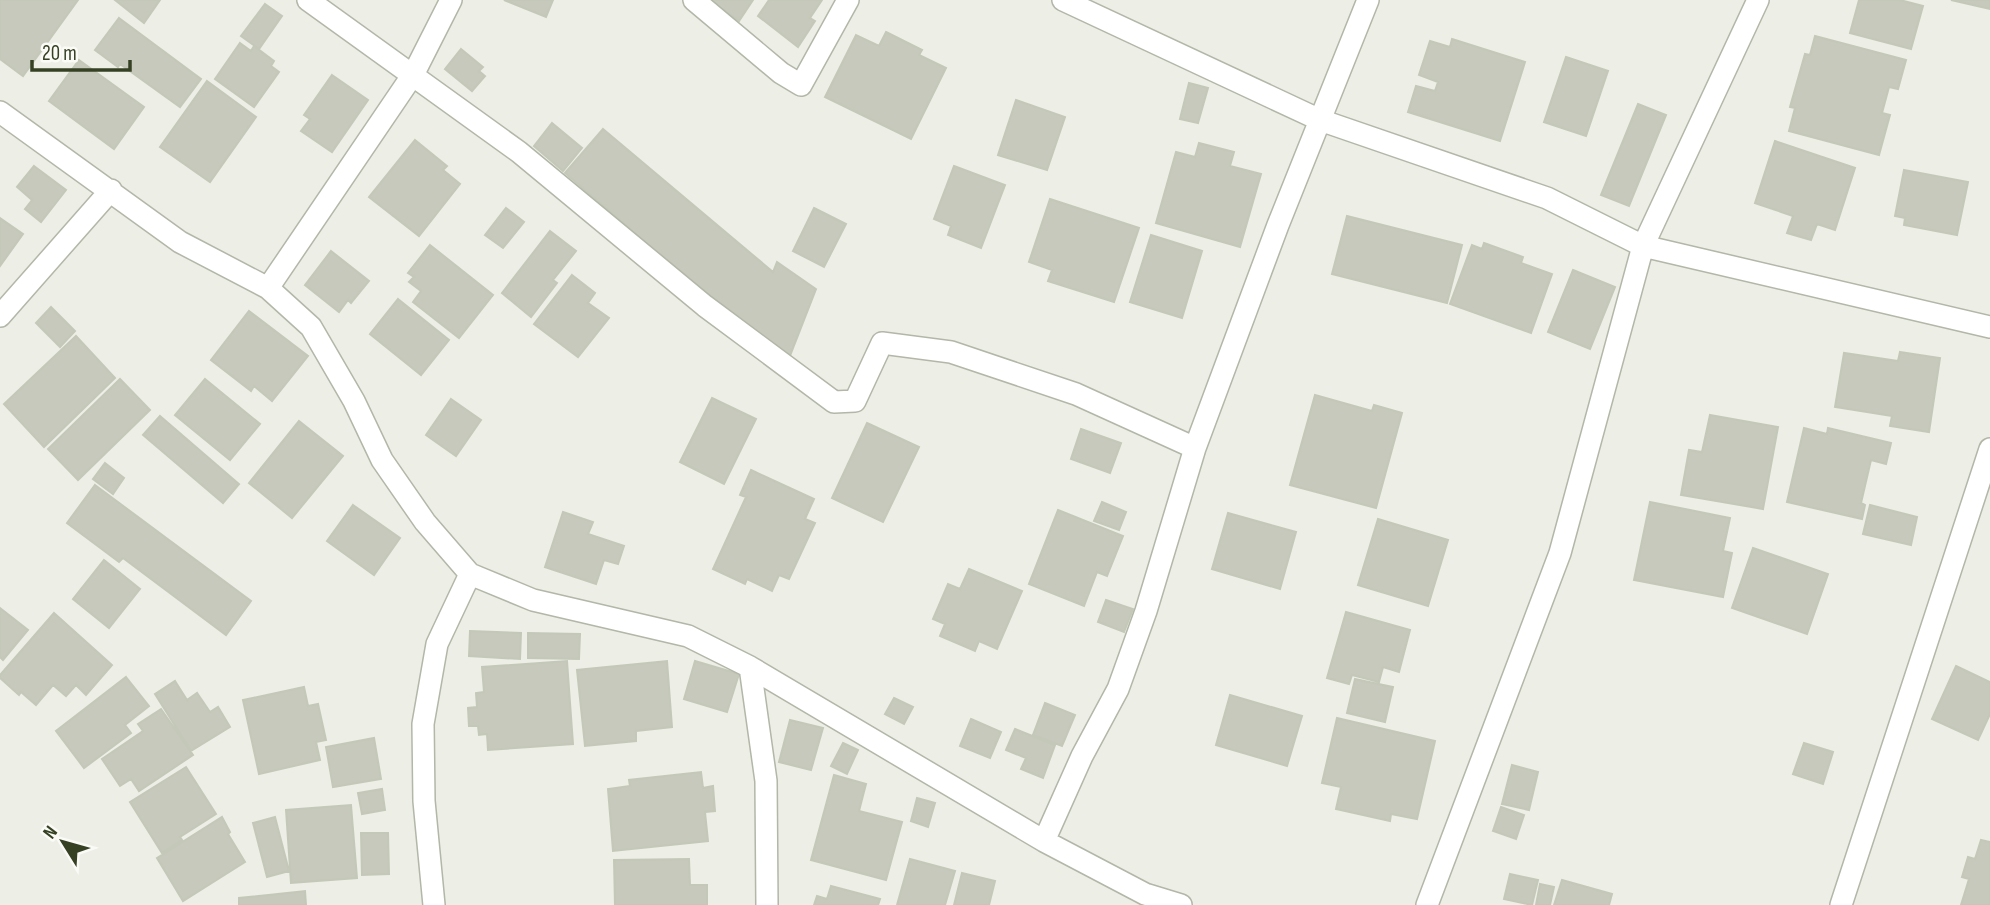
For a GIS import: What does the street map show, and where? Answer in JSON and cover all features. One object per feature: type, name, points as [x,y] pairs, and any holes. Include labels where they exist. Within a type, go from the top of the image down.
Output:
[{"type":"street","points":[[308,0],[519,152],[705,306],[834,402],[855,401],[882,343],[951,352],[1063,390],[1195,448]]},
{"type":"street","points":[[268,288],[414,74],[451,0]]},
{"type":"street","points":[[694,0],[781,73],[801,85],[848,0]]},
{"type":"street","points":[[1063,0],[1320,120],[1547,198],[1643,246],[1990,327]]},
{"type":"street","points":[[1044,841],[1083,756],[1118,689],[1146,611],[1195,448],[1368,0]]},
{"type":"street","points":[[1427,905],[1560,553],[1643,246],[1758,0]]},
{"type":"street","points":[[0,112],[180,242],[268,288],[311,327],[354,401],[382,460],[425,522],[470,574],[533,600],[688,636],[750,667],[1143,899],[1181,905]]},
{"type":"street","points":[[0,316],[111,190]]},
{"type":"street","points":[[1841,905],[1990,449]]},
{"type":"street","points":[[434,905],[424,801],[423,724],[437,644],[470,574]]},
{"type":"street","points":[[750,667],[766,781],[767,905]]},
{"type":"building","points":[[0,0],[78,0],[23,76],[0,59]]},
{"type":"building","points":[[115,0],[160,0],[144,23]]},
{"type":"building","points":[[504,0],[553,0],[546,17]]},
{"type":"building","points":[[709,0],[753,0],[739,21]]},
{"type":"building","points":[[769,0],[822,0],[810,18],[815,21],[798,47],[758,16]]},
{"type":"building","points":[[1859,0],[1900,0],[1923,6],[1911,49],[1850,33]]},
{"type":"building","points":[[1951,0],[1990,0],[1990,9]]},
{"type":"building","points":[[265,4],[282,16],[259,49],[241,36]]},
{"type":"building","points":[[119,18],[201,79],[180,107],[120,64],[118,67],[95,50]]},
{"type":"building","points":[[886,32],[922,50],[919,55],[946,68],[911,139],[825,97],[856,35],[879,46]]},
{"type":"building","points":[[1815,36],[1906,60],[1898,89],[1889,87],[1882,113],[1890,115],[1879,155],[1789,131],[1795,108],[1790,107],[1805,54],[1810,55]]},
{"type":"building","points":[[1452,39],[1525,62],[1500,141],[1408,112],[1416,86],[1435,91],[1438,82],[1419,75],[1430,41],[1450,47]]},
{"type":"building","points":[[240,43],[251,51],[254,46],[274,61],[271,66],[279,72],[254,107],[215,79]]},
{"type":"building","points":[[461,49],[483,67],[479,71],[485,76],[472,91],[445,69]]},
{"type":"building","points":[[1566,57],[1608,71],[1586,136],[1544,122]]},
{"type":"building","points":[[79,60],[144,107],[114,149],[49,101]]},
{"type":"building","points":[[332,75],[368,100],[332,152],[301,131],[310,119],[304,115]]},
{"type":"building","points":[[207,81],[256,117],[210,182],[160,147]]},
{"type":"building","points":[[1189,83],[1208,88],[1198,123],[1180,119]]},
{"type":"building","points":[[1016,100],[1065,117],[1047,170],[998,155]]},
{"type":"building","points":[[1638,104],[1666,115],[1629,206],[1601,195]]},
{"type":"building","points":[[552,123],[582,148],[563,171],[534,146]]},
{"type":"building","points":[[603,129],[773,272],[777,262],[816,289],[788,361],[747,330],[565,173]]},
{"type":"building","points":[[415,140],[447,166],[443,170],[460,184],[419,236],[369,197]]},
{"type":"building","points":[[1775,141],[1855,168],[1835,230],[1817,224],[1811,240],[1787,233],[1793,216],[1755,203]]},
{"type":"building","points":[[1199,143],[1234,152],[1230,166],[1261,174],[1240,247],[1156,223],[1176,152],[1195,157]]},
{"type":"building","points":[[34,166],[66,190],[41,222],[25,209],[32,200],[17,187]]},
{"type":"building","points":[[954,166],[1005,185],[981,248],[948,235],[951,226],[934,219]]},
{"type":"building","points":[[1904,170],[1968,182],[1957,235],[1904,225],[1905,218],[1895,216]]},
{"type":"building","points":[[1050,199],[1139,228],[1114,302],[1048,281],[1052,270],[1029,262]]},
{"type":"building","points":[[506,208],[524,222],[503,248],[485,235]]},
{"type":"building","points":[[814,208],[846,224],[824,267],[793,251]]},
{"type":"building","points":[[1347,216],[1462,245],[1447,303],[1332,274]]},
{"type":"building","points":[[0,218],[23,234],[0,266]]},
{"type":"building","points":[[550,231],[576,251],[553,280],[557,283],[531,317],[502,293]]},
{"type":"building","points":[[1151,235],[1202,251],[1182,318],[1130,302]]},
{"type":"building","points":[[1484,243],[1523,257],[1521,263],[1552,274],[1531,333],[1450,304],[1472,245],[1482,249]]},
{"type":"building","points":[[430,245],[493,295],[459,338],[413,302],[421,291],[409,282],[414,277],[408,273]]},
{"type":"building","points":[[331,251],[369,281],[351,303],[348,300],[339,312],[305,285]]},
{"type":"building","points":[[1573,270],[1615,287],[1590,349],[1548,332]]},
{"type":"building","points":[[572,275],[595,293],[588,303],[609,318],[578,357],[534,324]]},
{"type":"building","points":[[398,299],[449,340],[421,375],[370,334]]},
{"type":"building","points":[[51,307],[75,331],[60,347],[36,323]]},
{"type":"building","points":[[249,311],[308,356],[272,401],[254,386],[251,391],[211,360]]},
{"type":"building","points":[[76,336],[115,378],[44,447],[4,404]]},
{"type":"building","points":[[1900,352],[1940,358],[1929,432],[1890,426],[1892,416],[1835,407],[1844,353],[1898,361]]},
{"type":"building","points":[[120,379],[150,410],[78,480],[48,449]]},
{"type":"building","points":[[205,379],[260,424],[230,460],[175,415]]},
{"type":"building","points":[[1315,395],[1372,411],[1374,405],[1402,413],[1376,508],[1290,485]]},
{"type":"building","points":[[712,398],[756,419],[724,484],[680,462]]},
{"type":"building","points":[[451,399],[481,420],[456,456],[426,435]]},
{"type":"building","points":[[1710,415],[1778,427],[1763,509],[1681,495],[1689,450],[1702,452]]},
{"type":"building","points":[[160,416],[239,484],[223,503],[143,435]]},
{"type":"building","points":[[299,421],[343,456],[292,518],[249,483]]},
{"type":"building","points":[[867,423],[919,447],[883,522],[832,498]]},
{"type":"building","points":[[1804,428],[1827,434],[1828,428],[1891,443],[1886,464],[1871,460],[1861,503],[1865,505],[1862,519],[1787,502]]},
{"type":"building","points":[[1081,429],[1121,443],[1110,473],[1071,459]]},
{"type":"building","points":[[105,463],[124,478],[113,494],[93,479]]},
{"type":"building","points":[[751,470],[814,499],[805,519],[815,523],[789,579],[779,575],[772,591],[747,579],[745,584],[713,569],[746,497],[740,495]]},
{"type":"building","points":[[95,485],[251,601],[226,635],[123,558],[119,562],[67,523]]},
{"type":"building","points":[[1102,502],[1126,512],[1119,530],[1094,521]]},
{"type":"building","points":[[1650,502],[1730,518],[1723,551],[1732,553],[1723,597],[1634,580]]},
{"type":"building","points":[[353,505],[400,538],[374,575],[327,541]]},
{"type":"building","points":[[1870,505],[1917,517],[1911,545],[1863,534]]},
{"type":"building","points":[[1058,510],[1123,536],[1107,576],[1097,572],[1084,606],[1029,584]]},
{"type":"building","points":[[563,512],[593,522],[588,534],[624,546],[618,564],[604,560],[596,584],[545,567]]},
{"type":"building","points":[[1228,513],[1296,532],[1280,589],[1212,569]]},
{"type":"building","points":[[1378,519],[1448,540],[1428,606],[1358,585]]},
{"type":"building","points":[[1753,548],[1828,574],[1807,634],[1732,608]]},
{"type":"building","points":[[104,560],[140,589],[109,628],[73,599]]},
{"type":"building","points":[[969,569],[1022,591],[997,649],[979,641],[975,651],[940,636],[945,624],[933,619],[948,584],[960,589]]},
{"type":"building","points":[[1106,600],[1133,609],[1124,632],[1098,622]]},
{"type":"building","points":[[0,608],[28,630],[3,660],[0,657]]},
{"type":"building","points":[[1346,612],[1410,630],[1399,672],[1383,667],[1379,682],[1352,675],[1349,684],[1327,678]]},
{"type":"building","points":[[54,613],[112,665],[86,695],[76,685],[66,696],[53,685],[36,705],[21,692],[19,695],[0,675]]},
{"type":"building","points":[[470,631],[521,633],[520,659],[469,656]]},
{"type":"building","points":[[528,633],[580,634],[579,659],[528,658]]},
{"type":"building","points":[[567,661],[573,744],[488,750],[487,734],[479,735],[478,726],[469,726],[468,708],[477,707],[476,693],[484,692],[482,667]]},
{"type":"building","points":[[667,661],[672,727],[636,731],[636,741],[585,746],[577,670]]},
{"type":"building","points":[[695,661],[739,674],[727,712],[684,699]]},
{"type":"building","points":[[1956,666],[1990,682],[1990,714],[1978,740],[1932,719]]},
{"type":"building","points":[[126,677],[149,706],[125,725],[131,733],[84,768],[56,731]]},
{"type":"building","points":[[1355,679],[1393,687],[1385,722],[1347,713]]},
{"type":"building","points":[[175,681],[187,700],[197,693],[210,712],[218,707],[230,727],[191,751],[155,694]]},
{"type":"building","points":[[304,687],[308,706],[318,704],[326,740],[316,742],[320,760],[259,774],[243,700]]},
{"type":"building","points":[[1230,695],[1302,716],[1287,766],[1216,745]]},
{"type":"building","points":[[894,698],[913,707],[904,724],[885,714]]},
{"type":"building","points":[[1045,703],[1075,715],[1062,746],[1033,735]]},
{"type":"building","points":[[161,709],[193,755],[139,791],[131,779],[120,786],[102,759],[143,731],[138,724]]},
{"type":"building","points":[[1337,718],[1435,741],[1417,819],[1391,814],[1390,821],[1336,809],[1341,787],[1322,783]]},
{"type":"building","points":[[971,719],[1001,732],[990,758],[960,746]]},
{"type":"building","points":[[790,720],[823,728],[811,770],[779,762]]},
{"type":"building","points":[[1015,729],[1055,745],[1043,778],[1021,769],[1026,758],[1006,750]]},
{"type":"building","points":[[374,738],[381,779],[333,787],[326,747]]},
{"type":"building","points":[[843,743],[858,750],[847,774],[831,766]]},
{"type":"building","points":[[1804,743],[1833,752],[1823,784],[1793,774]]},
{"type":"building","points":[[1512,765],[1538,772],[1529,810],[1502,804]]},
{"type":"building","points":[[186,767],[216,814],[180,837],[182,840],[162,853],[130,802]]},
{"type":"building","points":[[701,772],[703,788],[713,786],[715,811],[705,812],[708,841],[613,851],[608,789],[630,786],[629,780]]},
{"type":"building","points":[[834,775],[866,784],[859,811],[902,822],[886,880],[811,860]]},
{"type":"building","points":[[382,789],[385,810],[362,814],[358,793]]},
{"type":"building","points":[[917,798],[935,803],[928,827],[911,821]]},
{"type":"building","points":[[351,805],[357,878],[291,883],[286,810]]},
{"type":"building","points":[[1501,807],[1524,815],[1516,839],[1493,831]]},
{"type":"building","points":[[222,817],[230,832],[228,834],[245,862],[183,901],[157,858]]},
{"type":"building","points":[[275,817],[289,871],[267,877],[253,823]]},
{"type":"building","points":[[361,833],[388,833],[389,874],[362,875]]},
{"type":"building","points":[[1981,840],[1990,842],[1990,905],[1961,905],[1969,879],[1962,877],[1968,857],[1975,859]]},
{"type":"building","points":[[689,859],[690,885],[707,885],[707,905],[615,905],[614,860]]},
{"type":"building","points":[[910,859],[955,871],[945,905],[897,905]]},
{"type":"building","points":[[962,873],[995,881],[989,905],[954,905]]},
{"type":"building","points":[[1510,874],[1538,880],[1532,905],[1504,899]]},
{"type":"building","points":[[1562,880],[1612,894],[1609,905],[1554,905]]},
{"type":"building","points":[[1540,884],[1554,887],[1550,905],[1536,905]]},
{"type":"building","points":[[831,886],[880,899],[878,905],[814,905],[817,896],[827,899]]},
{"type":"building","points":[[305,891],[306,905],[239,905],[239,898]]}]
